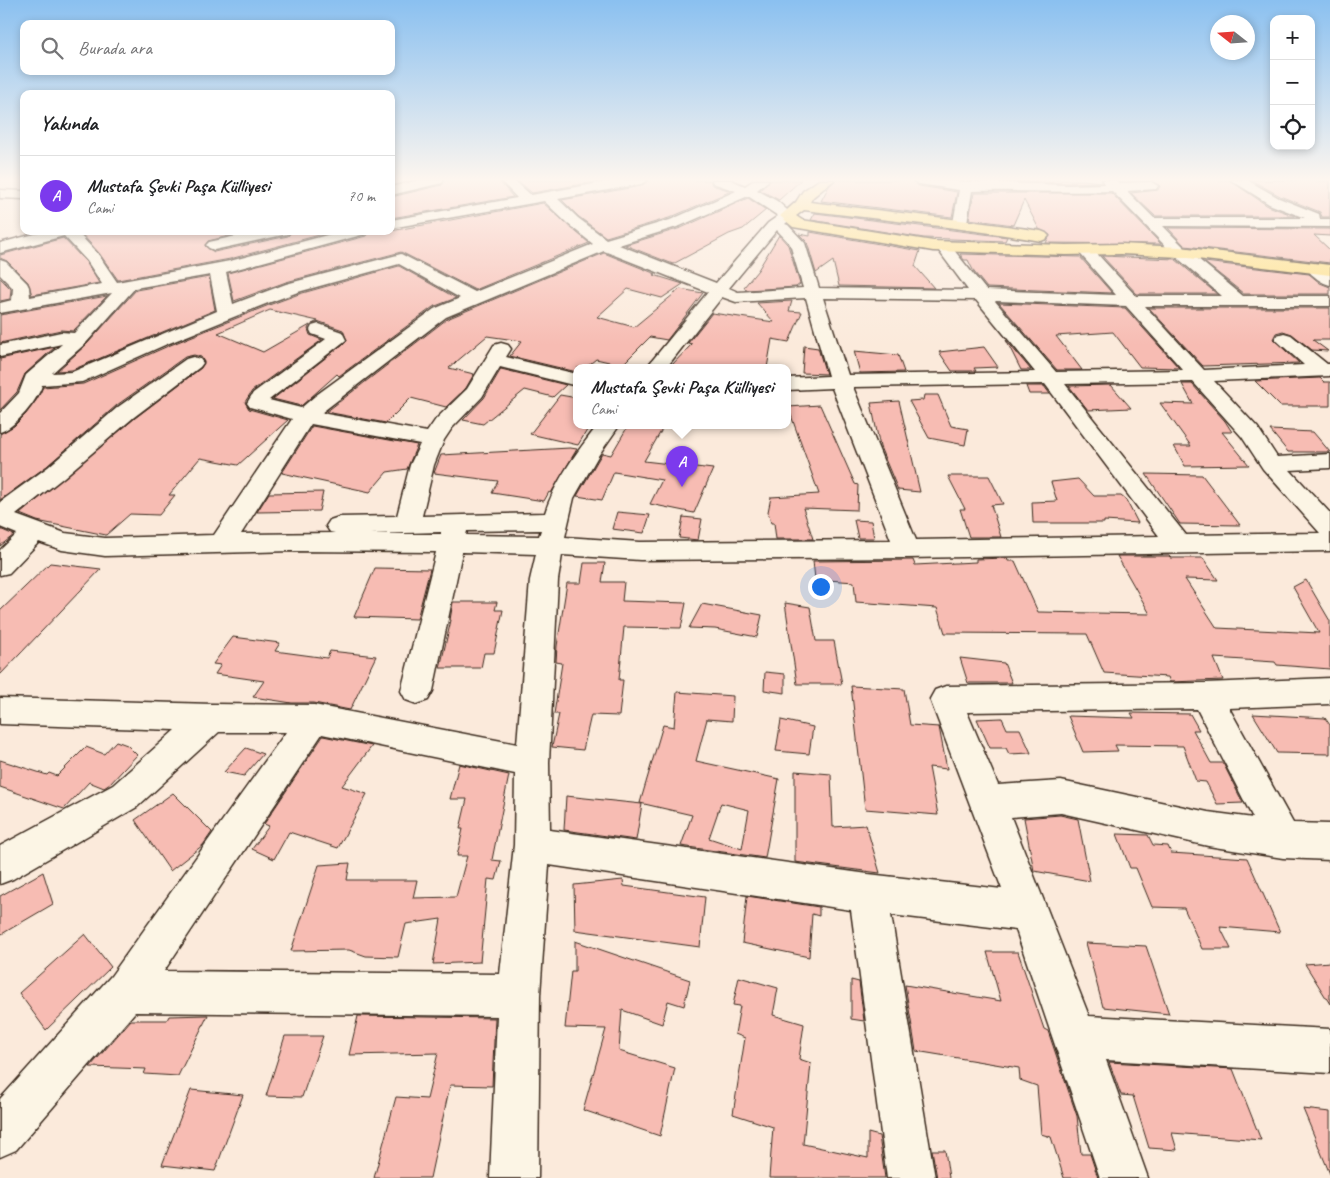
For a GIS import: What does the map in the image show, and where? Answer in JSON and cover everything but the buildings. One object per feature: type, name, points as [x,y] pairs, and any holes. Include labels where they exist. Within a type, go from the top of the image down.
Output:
[{"type":"main road","points":[[853,235],[944,247],[1121,249],[1180,252],[1323,269]]},
{"type":"main road","points":[[1034,235],[1121,249]]},
{"type":"street","points":[[0,248],[50,235]]},
{"type":"street","points":[[70,235],[84,248],[107,276],[121,286]]},
{"type":"street","points":[[226,314],[224,267],[213,238],[243,235]]},
{"type":"street","points":[[0,308],[224,267],[345,235]]},
{"type":"street","points":[[590,235],[604,245],[736,297],[812,293],[1130,301],[1330,301]]},
{"type":"street","points":[[222,542],[305,416],[322,400],[440,313],[472,298],[604,245],[636,235]]},
{"type":"street","points":[[659,364],[719,291],[775,235]]},
{"type":"street","points":[[792,235],[797,243],[840,381],[907,549]]},
{"type":"street","points":[[1162,235],[1240,302]]},
{"type":"street","points":[[944,247],[1051,379],[1179,544]]},
{"type":"street","points":[[1084,249],[1200,376],[1250,433],[1271,464],[1330,528]]},
{"type":"street","points":[[33,379],[75,378],[160,340],[292,288],[401,260],[472,298]]},
{"type":"street","points":[[1323,269],[1330,280]]},
{"type":"street","points":[[2,270],[21,287],[21,304]]},
{"type":"street","points":[[0,424],[29,394],[33,379],[79,339],[121,286]]},
{"type":"street","points":[[319,330],[335,336],[337,340],[257,400],[260,405],[305,416],[433,440]]},
{"type":"street","points":[[0,351],[61,338],[79,339]]},
{"type":"street","points":[[1284,339],[1326,370]]},
{"type":"street","points":[[407,524],[422,465],[433,440],[444,424],[475,393],[498,354],[573,379]]},
{"type":"street","points":[[0,514],[56,472],[126,412],[193,363]]},
{"type":"street","points":[[791,384],[840,381],[1200,376],[1326,370]]},
{"type":"street","points":[[514,1178],[519,995],[532,844],[532,762],[544,580],[562,498],[587,455],[606,429]]},
{"type":"street","points":[[1271,464],[1330,461]]},
{"type":"street","points":[[0,518],[62,541],[105,546],[165,546],[222,542],[453,534],[553,533],[640,551],[1330,542]]},
{"type":"street","points":[[222,542],[352,525],[407,524],[453,534]]},
{"type":"street","points":[[0,566],[34,532]]},
{"type":"street","points":[[417,691],[453,534]]},
{"type":"street","points":[[1124,1178],[1077,1037],[988,802],[946,698],[1206,696],[1330,691]]},
{"type":"street","points":[[1206,696],[1283,840]]},
{"type":"street","points":[[0,711],[212,718],[314,719],[532,762]]},
{"type":"street","points":[[0,866],[125,796],[212,718]]},
{"type":"street","points":[[0,1134],[126,991],[314,719]]},
{"type":"street","points":[[988,802],[1061,798],[1208,829],[1283,840],[1330,842]]},
{"type":"street","points":[[532,844],[868,893],[1029,912]]},
{"type":"street","points":[[868,893],[911,1178]]},
{"type":"street","points":[[126,991],[519,995]]},
{"type":"street","points":[[1077,1037],[1330,1051]]},
{"type":"place","name":"Mustafa Şevki Paşa Külliyesi","points":[[682,487]]}]
